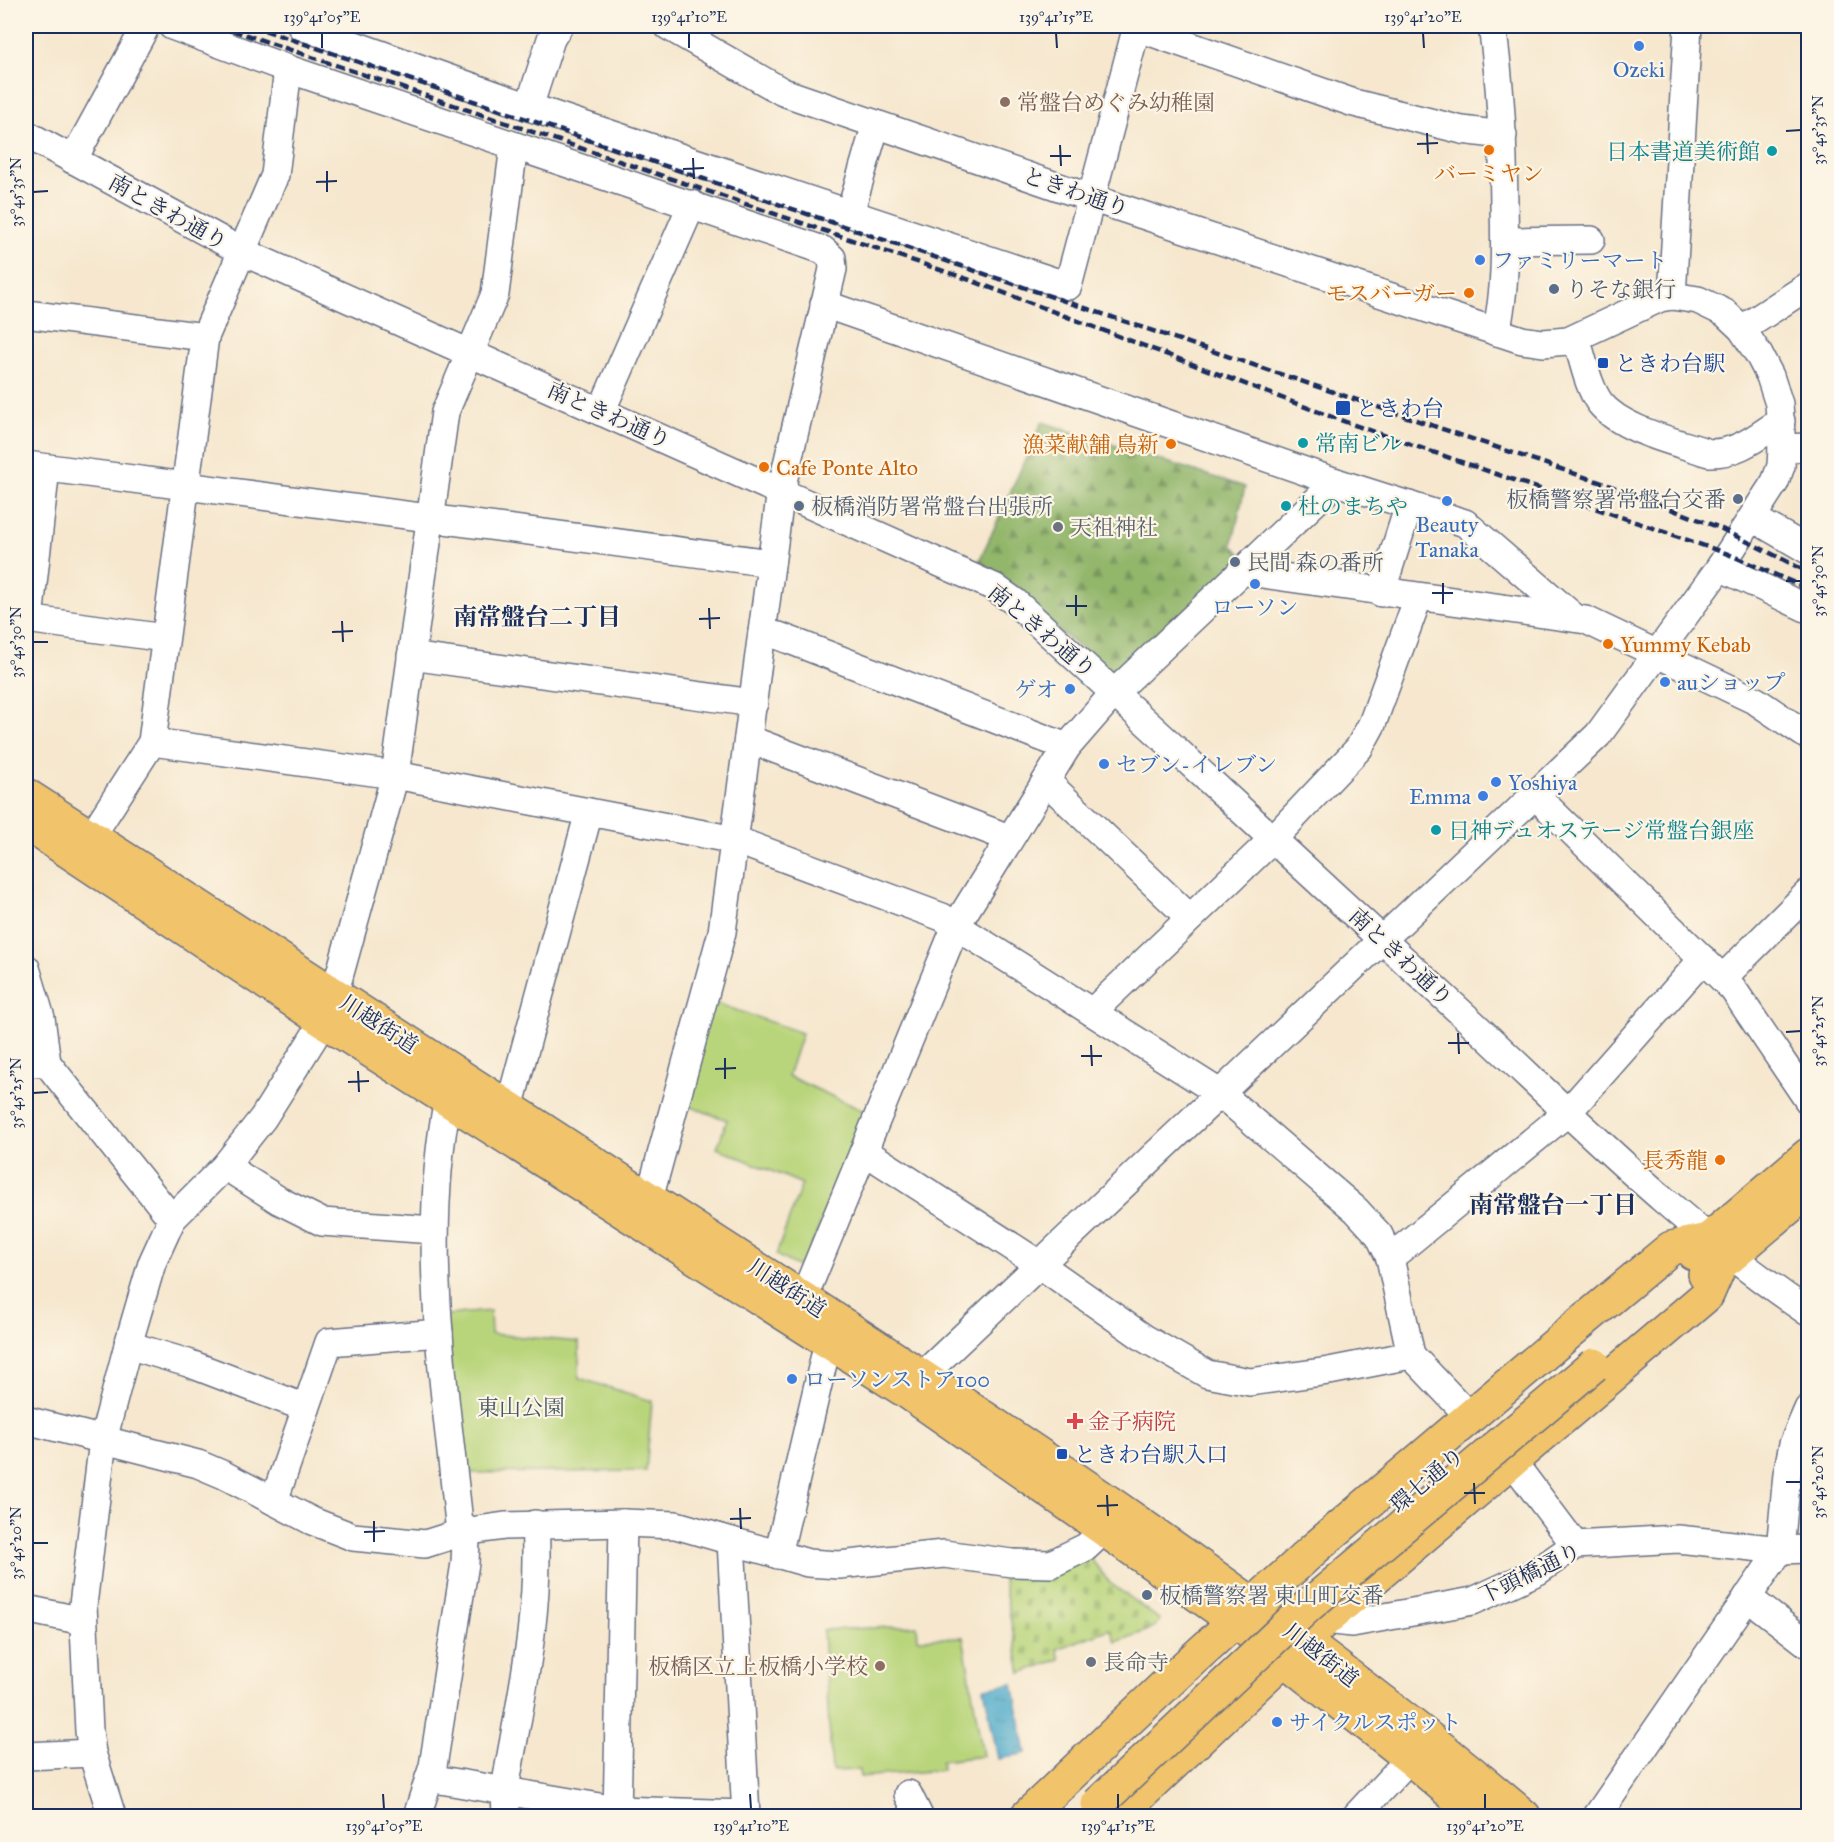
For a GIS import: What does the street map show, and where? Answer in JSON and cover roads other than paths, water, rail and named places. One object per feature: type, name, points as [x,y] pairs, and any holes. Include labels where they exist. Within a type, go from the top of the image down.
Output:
[{"type":"main road","name":"川越街道","points":[[26,795],[91,837],[329,1008],[448,1099],[828,1342],[916,1384],[1244,1612]]},
{"type":"main road","name":"川越街道","points":[[26,823],[329,1008],[509,1108],[803,1299],[1104,1530],[1244,1612],[1303,1639],[1524,1816]]},
{"type":"main road","name":"環七通り","points":[[1720,1253],[1809,1155]]},
{"type":"main road","name":"環七通り","points":[[1056,1816],[1098,1805],[1294,1593],[1720,1253],[1809,1191]]},
{"type":"main road","points":[[1027,1816],[1244,1612],[1671,1248],[1720,1253],[1707,1295],[1303,1639],[1098,1805]]},
{"type":"main road","name":"川越街道","points":[[1303,1639],[1410,1758],[1475,1816]]},
{"type":"street","points":[[72,160],[146,26]]},
{"type":"street","points":[[172,26],[288,69],[823,250],[832,258],[833,269],[781,490],[722,932],[649,1199]]},
{"type":"street","points":[[301,26],[529,107],[1068,286],[1136,26],[1354,103],[1462,130],[1503,135]]},
{"type":"street","points":[[529,107],[551,39],[559,26]]},
{"type":"street","name":"ときわ通り","points":[[668,26],[783,92],[1091,198],[1496,332],[1543,343],[1576,338]]},
{"type":"street","points":[[1492,26],[1503,135],[1505,241],[1500,315],[1496,332]]},
{"type":"street","points":[[1672,296],[1688,26]]},
{"type":"street","points":[[91,837],[152,742],[205,337],[275,175],[288,69]]},
{"type":"street","points":[[850,213],[876,124]]},
{"type":"street","name":"南ときわ通り","points":[[26,134],[243,252],[470,355],[781,490],[994,587],[1015,602],[1274,838],[1720,1253],[1809,1311]]},
{"type":"street","points":[[112,1816],[92,1753],[82,1621],[103,1440],[152,1263],[172,1219],[225,1166],[263,1118],[329,1008],[395,775],[445,412],[495,294],[514,146]]},
{"type":"street","points":[[601,412],[692,204]]},
{"type":"street","points":[[1505,241],[1591,240]]},
{"type":"street","points":[[1742,329],[1809,286]]},
{"type":"street","points":[[916,1384],[1039,1263],[1221,1094],[1598,735],[1753,518],[1775,482],[1781,466],[1795,447],[1781,421],[1779,404],[1770,376],[1742,329],[1725,313],[1698,300],[1672,296],[1660,298],[1576,338],[1600,403],[1623,422],[1708,453],[1723,454],[1736,450],[1781,421]]},
{"type":"street","points":[[824,304],[1336,482],[1465,523],[1575,618]]},
{"type":"street","points":[[26,314],[205,337]]},
{"type":"street","points":[[165,638],[27,619],[36,467],[771,564]]},
{"type":"street","points":[[803,1299],[956,926],[1067,747],[1114,693],[1336,482]]},
{"type":"street","points":[[1380,593],[1409,505]]},
{"type":"street","points":[[1753,518],[1809,550]]},
{"type":"street","points":[[1720,567],[1809,609]]},
{"type":"street","points":[[1242,571],[1380,593],[1586,620],[1756,701],[1809,736]]},
{"type":"street","points":[[1530,612],[1538,587]]},
{"type":"street","points":[[1092,1012],[1274,838],[1359,748],[1372,724],[1419,598]]},
{"type":"street","points":[[762,633],[779,636],[1067,747]]},
{"type":"street","points":[[411,656],[753,703]]},
{"type":"street","points":[[748,740],[1009,838]]},
{"type":"street","points":[[152,742],[395,775],[735,840],[942,917],[1221,1094],[1356,1210],[1379,1235],[1390,1258],[1411,1355],[1470,1418]]},
{"type":"street","points":[[1046,781],[1190,918]]},
{"type":"street","points":[[1535,795],[1723,978],[1809,1100]]},
{"type":"street","points":[[509,1108],[589,812]]},
{"type":"street","points":[[1723,978],[1809,893]]},
{"type":"street","points":[[1390,1258],[1568,1112],[1703,959]]},
{"type":"street","points":[[26,968],[41,1018],[36,1063],[172,1219]]},
{"type":"street","points":[[417,1816],[429,1778],[465,1563],[466,1540],[459,1522],[439,1334],[433,1230],[436,1177],[448,1099]]},
{"type":"street","points":[[864,1151],[1039,1263],[1144,1338],[1207,1374],[1250,1382],[1329,1371],[1411,1355]]},
{"type":"street","points":[[225,1166],[280,1201],[322,1222],[433,1230]]},
{"type":"street","points":[[274,1501],[329,1341],[439,1334]]},
{"type":"street","points":[[778,1555],[828,1342]]},
{"type":"street","points":[[128,1345],[188,1363],[306,1407]]},
{"type":"street","points":[[1597,1816],[1780,1550],[1792,1443],[1809,1409]]},
{"type":"street","points":[[26,1420],[198,1464],[312,1521],[353,1537],[425,1544],[463,1532],[535,1524],[676,1525],[808,1563],[839,1565],[944,1554],[1012,1563],[1051,1564],[1086,1547],[1104,1530]]},
{"type":"street","points":[[1512,1461],[1575,1545]]},
{"type":"street","points":[[617,1813],[623,1523]]},
{"type":"street","points":[[506,1816],[505,1789],[535,1618],[538,1566],[535,1524]]},
{"type":"street","name":"下頭橋通り","points":[[1303,1639],[1352,1623],[1473,1601],[1538,1571],[1575,1545],[1678,1539],[1780,1550],[1809,1549]]},
{"type":"street","points":[[429,1778],[505,1789],[617,1813],[746,1816],[731,1541]]},
{"type":"street","points":[[1747,1597],[1809,1644]]},
{"type":"street","points":[[26,1609],[82,1621]]},
{"type":"street","points":[[26,1756],[92,1753]]},
{"type":"street","points":[[1356,1816],[1410,1758]]},
{"type":"water","points":[[1013,1683],[1026,1753],[998,1759],[984,1688]]},
{"type":"railway","points":[[220,26],[970,280],[1340,420],[1728,554],[1808,589]]},
{"type":"railway","points":[[252,26],[1608,485],[1718,527],[1808,572]]},
{"type":"place","name":"Ozeki","points":[[1639,46]]},
{"type":"place","name":"常盤台めぐみ幼稚園","points":[[1005,102]]},
{"type":"place","name":"バーミヤン","points":[[1489,150]]},
{"type":"place","name":"日本書道美術館","points":[[1772,151]]},
{"type":"place","name":"ファミリーマート","points":[[1480,260]]},
{"type":"place","name":"りそな銀行","points":[[1554,289]]},
{"type":"place","name":"モスバーガー","points":[[1469,293]]},
{"type":"place","name":"ときわ台駅","points":[[1603,363]]},
{"type":"place","name":"ときわ台","points":[[1343,408]]},
{"type":"place","name":"常南ビル","points":[[1303,443]]},
{"type":"place","name":"漁菜献舗 鳥新","points":[[1171,444]]},
{"type":"place","name":"Cafe Ponte Alto","points":[[764,467]]},
{"type":"place","name":"板橋警察署常盤台交番","points":[[1738,499]]},
{"type":"place","name":"Beauty Tanaka","points":[[1447,501]]},
{"type":"place","name":"板橋消防署常盤台出張所","points":[[799,506]]},
{"type":"place","name":"杜のまちや","points":[[1286,506]]},
{"type":"place","name":"天祖神社","points":[[1058,527]]},
{"type":"place","name":"民間 森の番所","points":[[1235,562]]},
{"type":"place","name":"ローソン","points":[[1255,584]]},
{"type":"place","name":"Yummy Kebab","points":[[1608,644]]},
{"type":"place","name":"auショップ","points":[[1665,682]]},
{"type":"place","name":"ゲオ","points":[[1070,689]]},
{"type":"place","name":"セブン-イレブン","points":[[1104,764]]},
{"type":"place","name":"Yoshiya","points":[[1496,782]]},
{"type":"place","name":"Emma","points":[[1483,796]]},
{"type":"place","name":"日神デュオステージ常盤台銀座","points":[[1436,830]]},
{"type":"place","name":"長秀龍","points":[[1720,1160]]},
{"type":"place","name":"ローソンストア100","points":[[792,1379]]},
{"type":"place","name":"金子病院","points":[[1075,1421]]},
{"type":"place","name":"ときわ台駅入口","points":[[1062,1454]]},
{"type":"place","name":"板橋警察署 東山町交番","points":[[1147,1595]]},
{"type":"place","name":"長命寺","points":[[1091,1662]]},
{"type":"place","name":"板橋区立上板橋小学校","points":[[880,1666]]},
{"type":"place","name":"サイクルスポット","points":[[1277,1722]]},
{"type":"district","name":"南常盤台二丁目","points":[[537,617]]},
{"type":"district","name":"南常盤台一丁目","points":[[1553,1205]]},
{"type":"park label","name":"東山公園","points":[[521,1407]]}]
